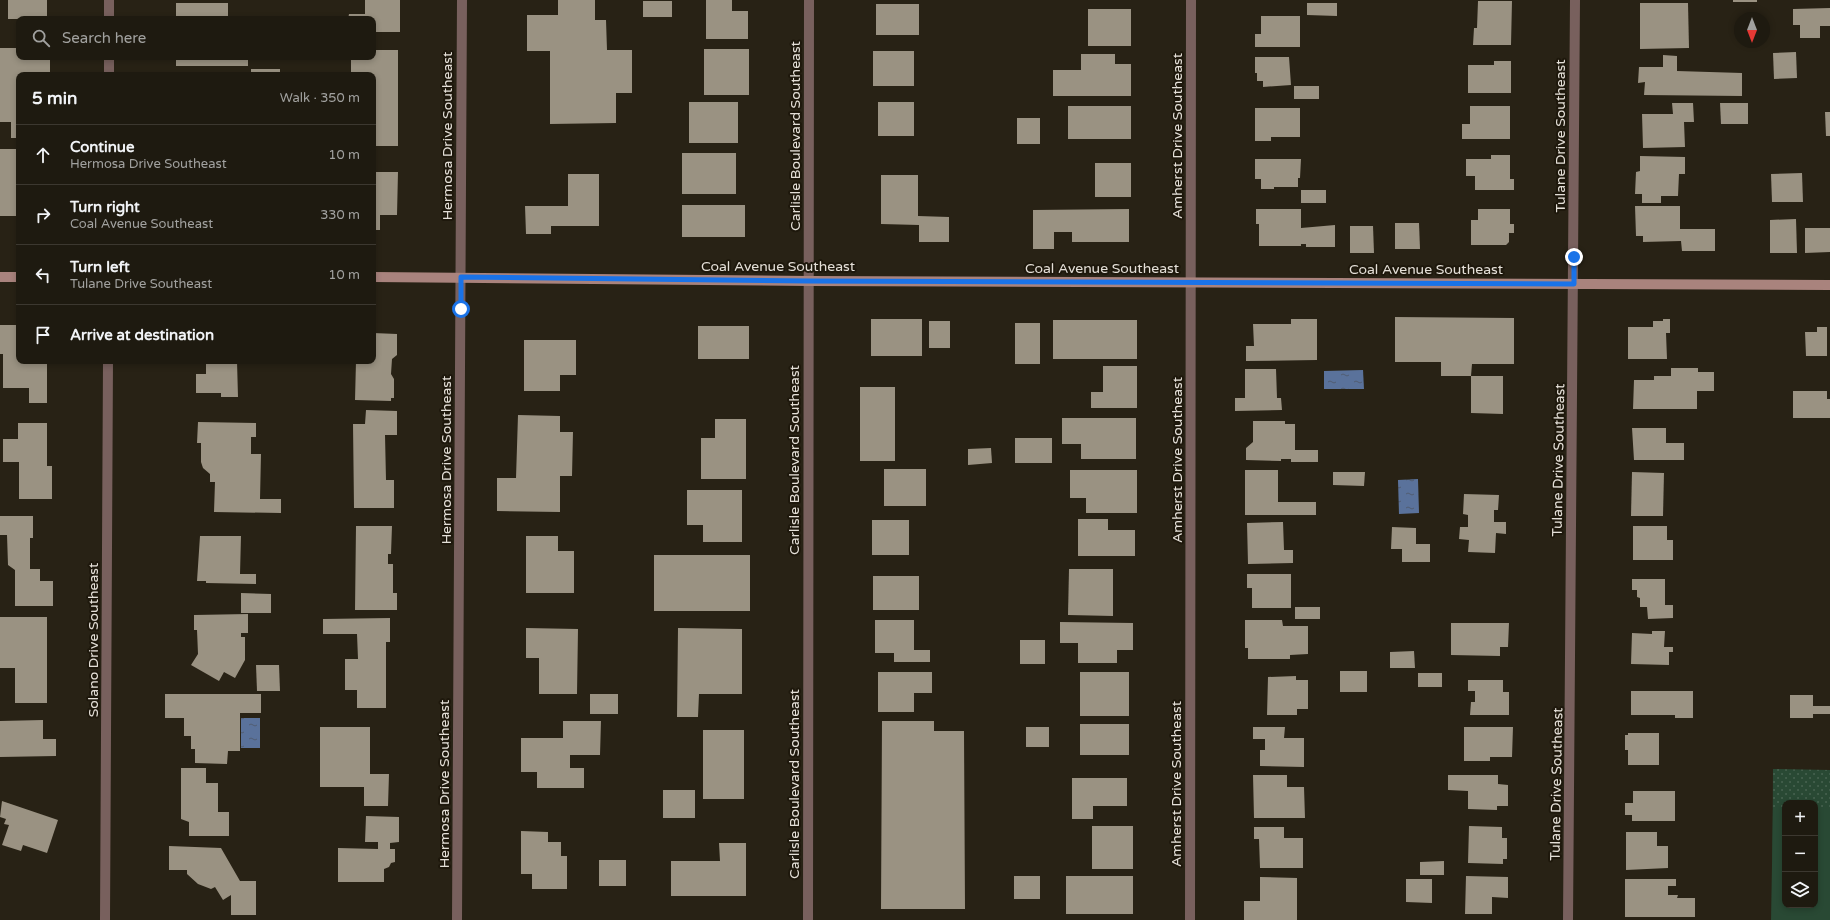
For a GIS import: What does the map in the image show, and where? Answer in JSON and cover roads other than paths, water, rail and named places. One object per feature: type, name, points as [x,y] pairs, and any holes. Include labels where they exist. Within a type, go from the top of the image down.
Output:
[{"type":"main road","points":[[0,277],[16,277]]},
{"type":"main road","name":"Coal Avenue Southeast","points":[[376,277],[809,281],[1830,284]]},
{"type":"street","points":[[109,0],[109,16]]},
{"type":"street","name":"Hermosa Drive Southeast","points":[[457,920],[462,0]]},
{"type":"street","name":"Carlisle Boulevard Southeast","points":[[808,920],[809,0]]},
{"type":"street","name":"Amherst Drive Southeast","points":[[1190,920],[1192,282],[1191,0]]},
{"type":"street","name":"Tulane Drive Southeast","points":[[1568,920],[1575,0]]},
{"type":"street","points":[[109,60],[109,72]]},
{"type":"street","name":"Solano Drive Southeast","points":[[105,920],[108,364]]},
{"type":"water","points":[[1363,370],[1364,389],[1324,389],[1324,371]]},
{"type":"water","points":[[1418,479],[1419,513],[1399,514],[1398,480]]},
{"type":"water","points":[[241,718],[260,718],[260,748],[241,748]]}]
